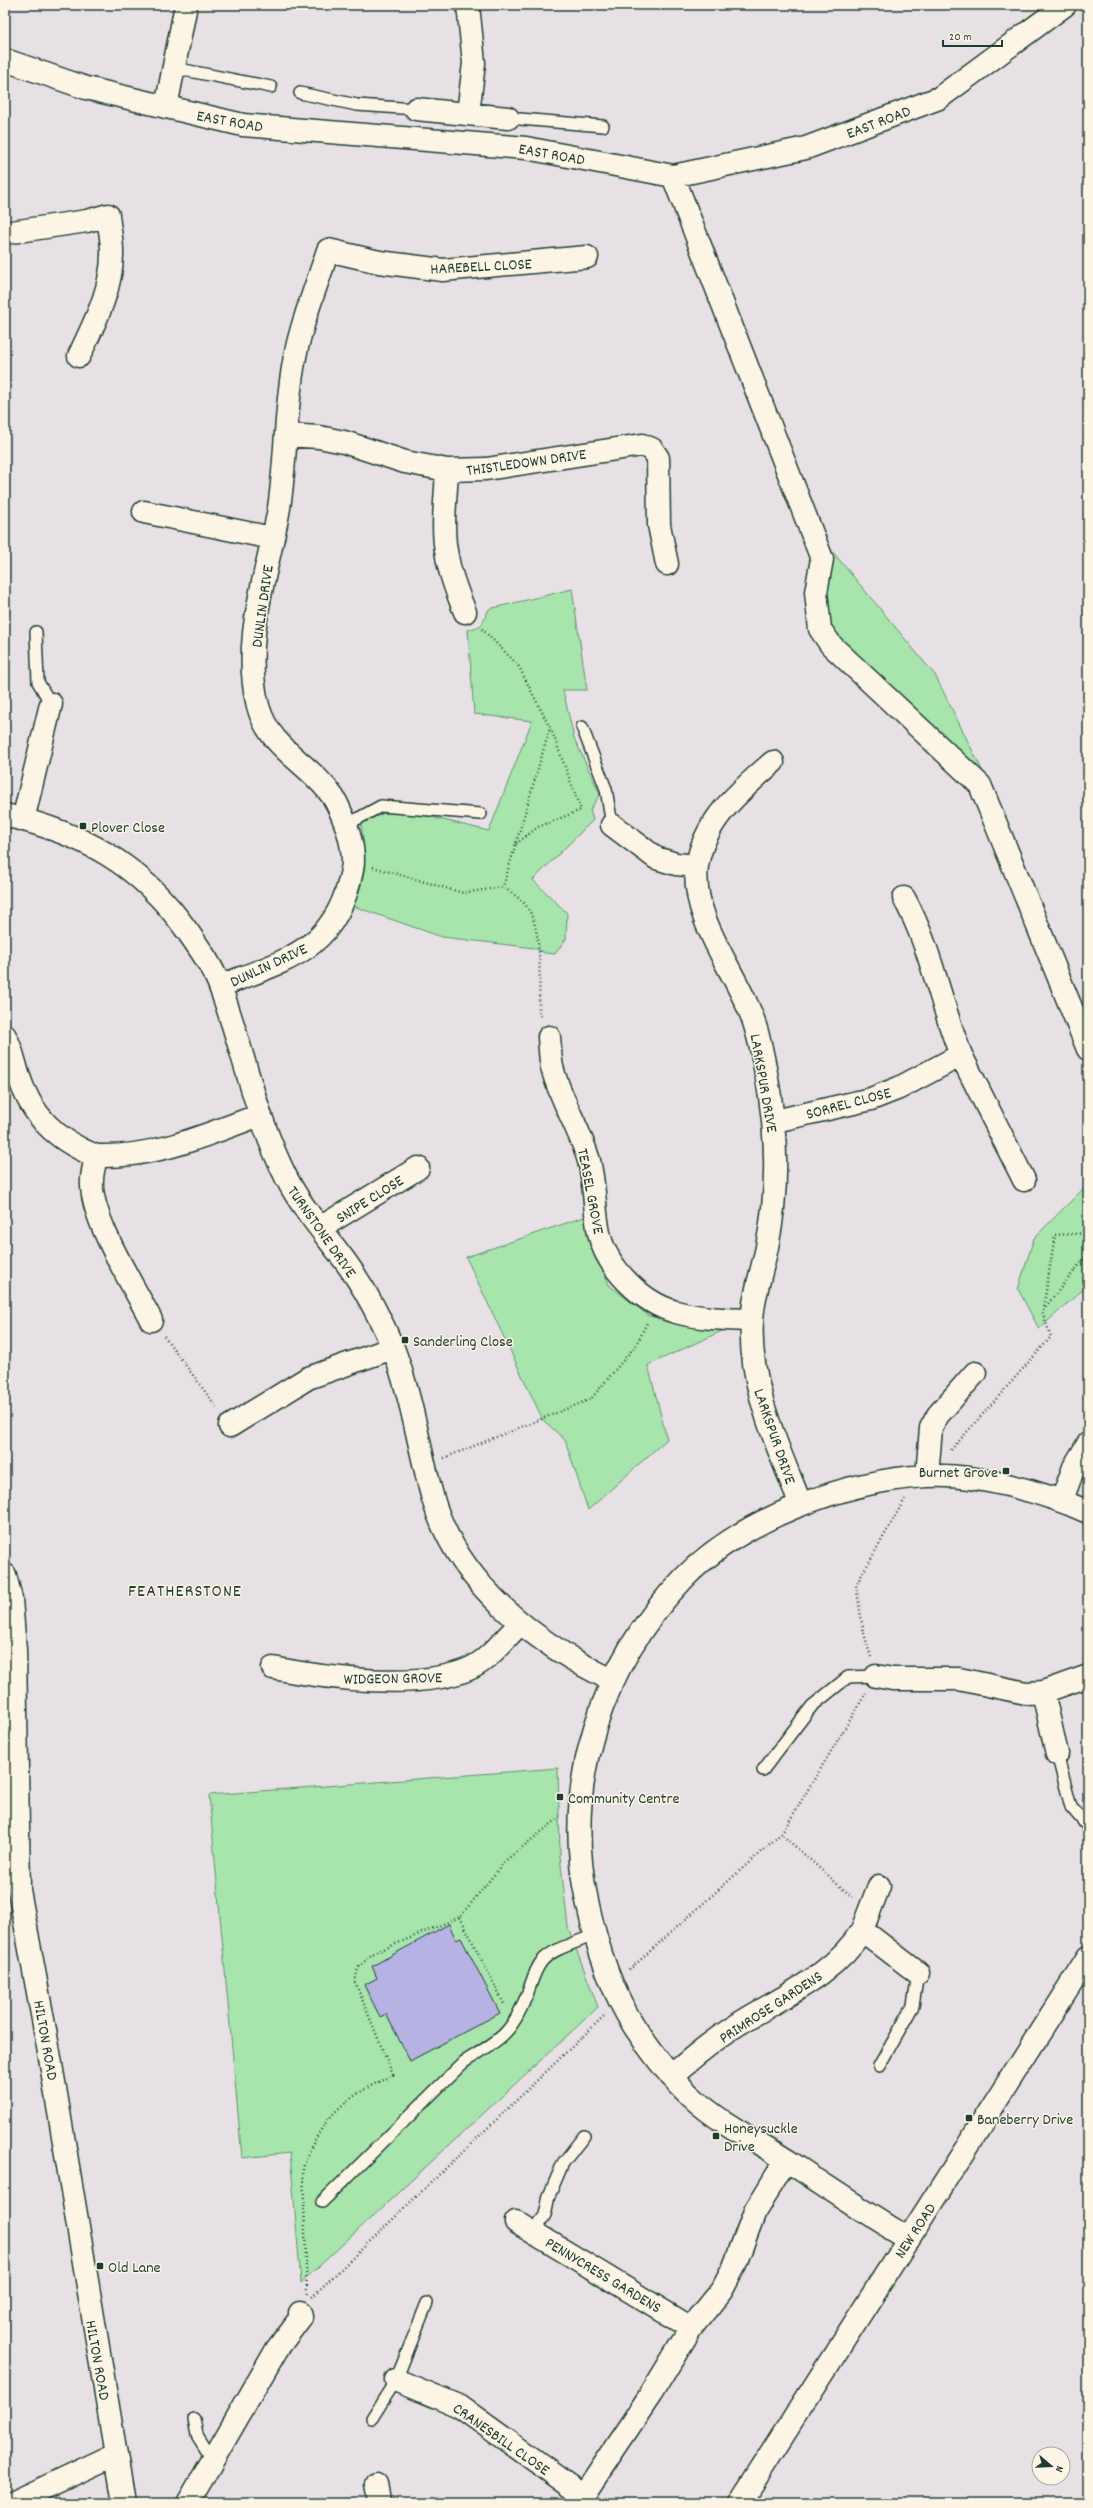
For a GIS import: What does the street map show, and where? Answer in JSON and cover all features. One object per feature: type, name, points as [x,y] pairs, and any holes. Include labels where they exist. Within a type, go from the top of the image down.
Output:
[{"type":"street","points":[[166,107],[186,5]]},
{"type":"street","points":[[468,5],[474,63],[468,114]]},
{"type":"street","name":"EAST ROAD","points":[[5,60],[86,88],[243,125],[526,148],[673,176],[806,148],[939,98],[1065,5]]},
{"type":"street","points":[[416,109],[508,118]]},
{"type":"street","points":[[673,176],[822,559],[816,592],[820,629],[831,645],[980,785],[1088,1049]]},
{"type":"street","points":[[5,233],[87,221],[108,215],[112,252],[110,276],[104,298],[79,356]]},
{"type":"street","name":"HAREBELL CLOSE","points":[[328,250],[393,264],[443,270],[587,257]]},
{"type":"street","name":"DUNLIN DRIVE","points":[[220,986],[279,963],[314,943],[327,931],[344,899],[353,861],[346,825],[332,796],[280,746],[267,728],[258,706],[254,680],[256,620],[282,482],[293,365],[328,250]]},
{"type":"street","name":"THISTLEDOWN DRIVE","points":[[286,435],[319,437],[344,442],[405,462],[447,470],[486,469],[642,445],[652,449],[658,458],[659,525],[667,564]]},
{"type":"street","points":[[447,470],[446,555],[453,582],[465,612]]},
{"type":"street","points":[[144,512],[272,538]]},
{"type":"street","points":[[14,818],[51,704]]},
{"type":"street","name":"LARKSPUR DRIVE","points":[[773,762],[734,796],[718,815],[705,841],[697,866],[698,890],[703,913],[754,1022],[775,1121],[772,1217],[752,1320],[752,1348],[762,1403],[801,1505]]},
{"type":"street","name":"TURNSTONE DRIVE","points":[[14,818],[73,836],[107,853],[138,875],[161,898],[182,923],[201,950],[220,986],[260,1115],[288,1181],[368,1296],[393,1348],[407,1389],[434,1501],[447,1535],[477,1578],[520,1624],[579,1664],[612,1680]]},
{"type":"street","points":[[612,825],[656,858],[676,864],[697,866]]},
{"type":"street","points":[[904,898],[918,923],[948,1023],[961,1055],[1024,1180]]},
{"type":"street","points":[[5,1036],[10,1046],[28,1100],[37,1116],[51,1131],[78,1149],[96,1156],[118,1157],[150,1153],[182,1144],[260,1115]]},
{"type":"street","name":"TEASEL GROVE","points":[[549,1037],[552,1068],[579,1129],[589,1162],[599,1234],[608,1256],[624,1278],[658,1303],[675,1312],[696,1316],[752,1320]]},
{"type":"street","name":"SORREL CLOSE","points":[[775,1121],[871,1099],[905,1085],[961,1055]]},
{"type":"street","points":[[96,1156],[92,1181],[94,1200],[107,1236],[152,1320]]},
{"type":"street","name":"SNIPE CLOSE","points":[[320,1228],[418,1168]]},
{"type":"street","points":[[230,1426],[308,1378],[393,1348]]},
{"type":"street","points":[[927,1476],[931,1428],[938,1415],[975,1373]]},
{"type":"street","points":[[1062,1500],[1074,1467],[1088,1444]]},
{"type":"street","points":[[909,2239],[851,2204],[786,2160],[728,2124],[696,2101],[672,2076],[633,2025],[616,1993],[594,1936],[581,1870],[580,1807],[582,1781],[589,1746],[598,1713],[612,1680],[634,1642],[685,1576],[735,1539],[801,1505],[832,1493],[867,1484],[927,1476],[968,1477],[1062,1500],[1088,1512]]},
{"type":"street","name":"HILTON ROAD","points":[[5,1575],[11,1599],[15,1650],[19,1890],[49,2052],[124,2503]]},
{"type":"street","name":"WIDGEON GROVE","points":[[273,1668],[313,1676],[349,1679],[435,1678],[472,1668],[486,1657],[520,1624]]},
{"type":"street","points":[[876,1676],[893,1679],[959,1679],[1026,1693],[1043,1692],[1088,1676]]},
{"type":"street","points":[[1043,1692],[1058,1754]]},
{"type":"street","name":"PRIMROSE GARDENS","points":[[672,2076],[736,2026],[833,1965],[852,1947],[862,1930],[879,1886]]},
{"type":"street","points":[[862,1930],[918,1973]]},
{"type":"street","name":"NEW ROAD","points":[[740,2503],[1088,1957]]},
{"type":"street","points":[[580,2499],[651,2394],[691,2328],[722,2290],[734,2267],[755,2211],[786,2160]]},
{"type":"street","name":"PENNYCRESS GARDENS","points":[[525,2227],[691,2328]]},
{"type":"street","points":[[188,2503],[277,2348],[301,2317],[300,2313]]},
{"type":"street","name":"CRANESBILL CLOSE","points":[[396,2380],[459,2406],[580,2499]]},
{"type":"street","points":[[12,2503],[116,2454]]},
{"type":"lane","points":[[174,68],[271,87]]},
{"type":"lane","points":[[300,93],[357,105],[416,109]]},
{"type":"lane","points":[[508,118],[603,126]]},
{"type":"lane","points":[[36,632],[38,682],[51,704]]},
{"type":"lane","points":[[582,727],[606,789],[612,825]]},
{"type":"lane","points":[[346,825],[381,806],[481,814]]},
{"type":"lane","points":[[763,1770],[812,1706],[848,1677],[876,1676]]},
{"type":"lane","points":[[1058,1754],[1071,1807],[1088,1827]]},
{"type":"lane","points":[[322,2202],[464,2062],[492,2046],[506,2034],[514,2023],[542,1961],[554,1952],[594,1936]]},
{"type":"lane","points":[[879,2066],[913,2006],[918,1973]]},
{"type":"lane","points":[[525,2227],[546,2215],[549,2196],[563,2164],[584,2136]]},
{"type":"lane","points":[[372,2418],[396,2380],[427,2303]]},
{"type":"lane","points":[[194,2419],[197,2435],[212,2459]]},
{"type":"path","points":[[465,612],[518,665],[550,728],[581,810],[538,827],[516,844]]},
{"type":"path","points":[[503,887],[550,728]]},
{"type":"path","points":[[353,861],[463,893],[503,887],[526,907],[536,931],[539,1012],[549,1037]]},
{"type":"path","points":[[862,1930],[851,1894],[779,1833],[782,1833],[847,1727],[876,1676],[863,1630],[856,1585],[900,1504],[927,1476],[1051,1337],[1042,1311],[1055,1235],[1088,1233]]},
{"type":"path","points":[[1042,1311],[1088,1254]]},
{"type":"path","points":[[425,1466],[591,1399],[636,1345],[658,1303]]},
{"type":"path","points":[[152,1320],[230,1426]]},
{"type":"path","points":[[580,1807],[554,1820],[505,1860],[460,1917],[372,1954],[365,1959],[355,1975],[355,1982],[393,2075],[360,2090],[346,2100],[324,2127],[306,2159],[303,2168],[307,2302],[616,1993],[782,1833]]},
{"type":"path","points":[[460,1917],[514,2023]]},
{"type":"green space","points":[[827,545],[935,675],[987,780],[837,639],[824,614]]},
{"type":"green space","points":[[572,589],[587,690],[563,690],[574,738],[600,794],[590,810],[593,820],[533,880],[567,913],[566,939],[555,954],[545,953],[534,948],[442,937],[353,906],[362,874],[364,855],[361,822],[382,814],[402,810],[489,831],[532,721],[474,714],[468,630],[481,626],[489,609]]},
{"type":"green space","points":[[1088,1184],[1088,1285],[1039,1329],[1018,1289],[1034,1238]]},
{"type":"green space","points":[[584,1217],[609,1285],[649,1316],[722,1331],[648,1365],[667,1439],[588,1510],[565,1440],[543,1420],[466,1257]]},
{"type":"green space","points":[[558,1768],[560,1856],[568,1927],[598,2007],[301,2283],[290,2153],[242,2158],[209,1795]]},
{"type":"building","points":[[449,1924],[456,1940],[461,1938],[500,2013],[410,2061],[386,2014],[380,2017],[364,1985],[377,1978],[372,1966]]},
{"type":"place","name":"Plover Close","points":[[83,826]]},
{"type":"place","name":"Sanderling Close","points":[[405,1340]]},
{"type":"place","name":"Burnet Grove","points":[[1006,1471]]},
{"type":"place","name":"Community Centre","points":[[560,1797]]},
{"type":"place","name":"Baneberry Drive","points":[[969,2118]]},
{"type":"place","name":"Honeysuckle Drive","points":[[716,2136]]},
{"type":"place","name":"Old Lane","points":[[100,2266]]},
{"type":"district","name":"FEATHERSTONE","points":[[185,1590]]}]
